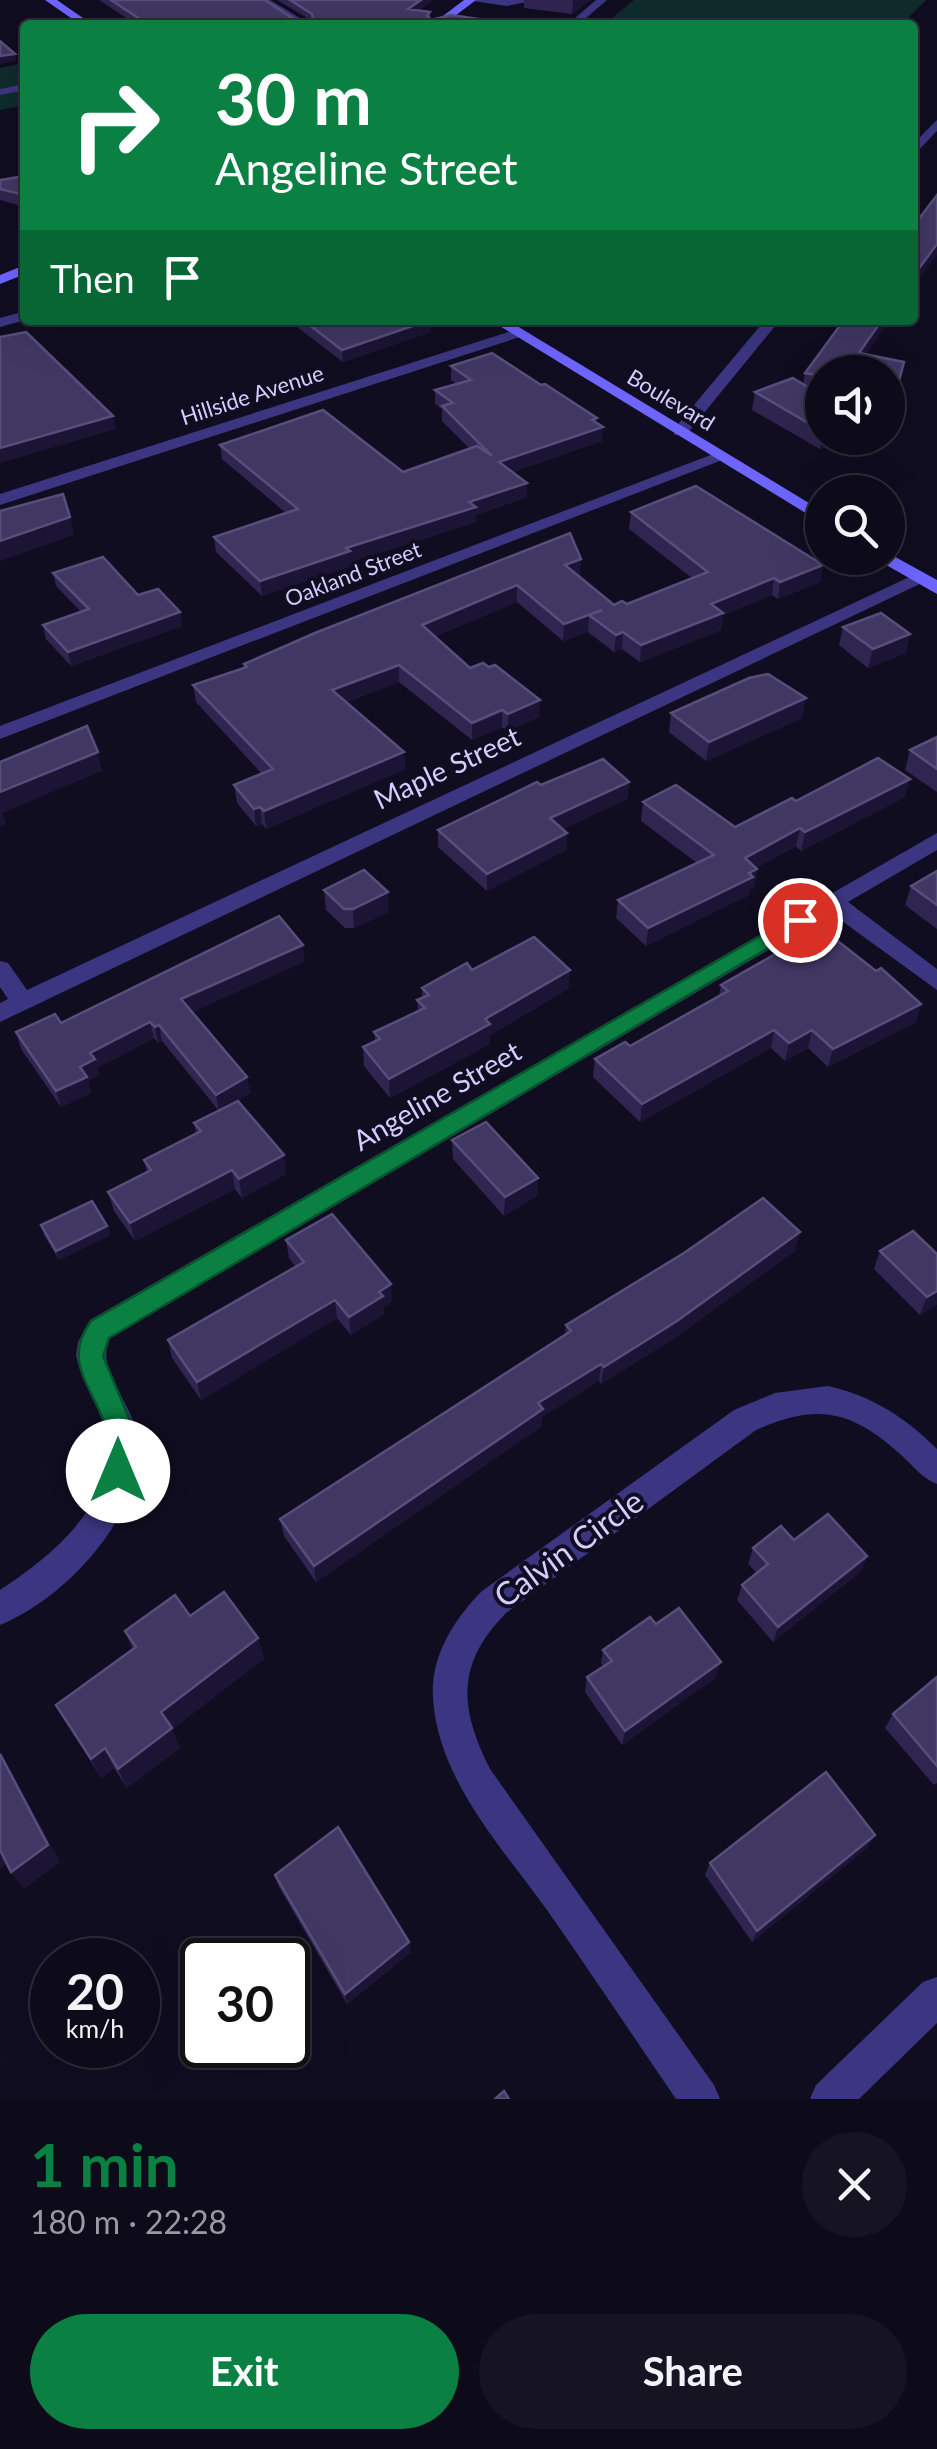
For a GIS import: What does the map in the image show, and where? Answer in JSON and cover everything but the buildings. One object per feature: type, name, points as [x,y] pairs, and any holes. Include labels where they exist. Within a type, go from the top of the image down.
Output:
[{"type":"main road","points":[[50,0],[80,20]]},
{"type":"main road","points":[[443,20],[471,0]]},
{"type":"main road","name":"Boulevard","points":[[504,325],[805,508]]},
{"type":"main road","points":[[905,568],[928,582]]},
{"type":"street","points":[[262,0],[297,20]]},
{"type":"street","points":[[918,146],[937,124]]},
{"type":"street","points":[[680,432],[769,325]]},
{"type":"street","name":"Hillside Avenue","points":[[0,500],[518,334]]},
{"type":"street","name":"Oakland Street","points":[[0,733],[722,457]]},
{"type":"street","name":"Maple Street","points":[[0,1013],[928,582]]},
{"type":"street","name":"Angeline Street","points":[[0,1609],[44,1582],[84,1544],[110,1500],[122,1435],[89,1356],[91,1342],[100,1330],[937,840]]},
{"type":"street","points":[[832,902],[937,980]]},
{"type":"street","points":[[0,968],[24,1002]]},
{"type":"street","name":"Calvin Circle","points":[[700,2099],[471,1771],[450,1705],[452,1668],[459,1648],[480,1615],[494,1602],[745,1420],[771,1408],[810,1398],[850,1402],[894,1428],[937,1470]]},
{"type":"street","points":[[830,2099],[937,1996]]},
{"type":"lane","points":[[471,0],[532,0]]},
{"type":"lane","points":[[578,20],[602,0]]},
{"type":"green space","points":[[634,0],[926,0],[906,20],[609,20]]},
{"type":"green space","points":[[20,64],[20,106],[0,110],[0,68]]},
{"type":"route","points":[[118,1471],[122,1435],[89,1356],[91,1342],[108,1323],[800,920]]}]
